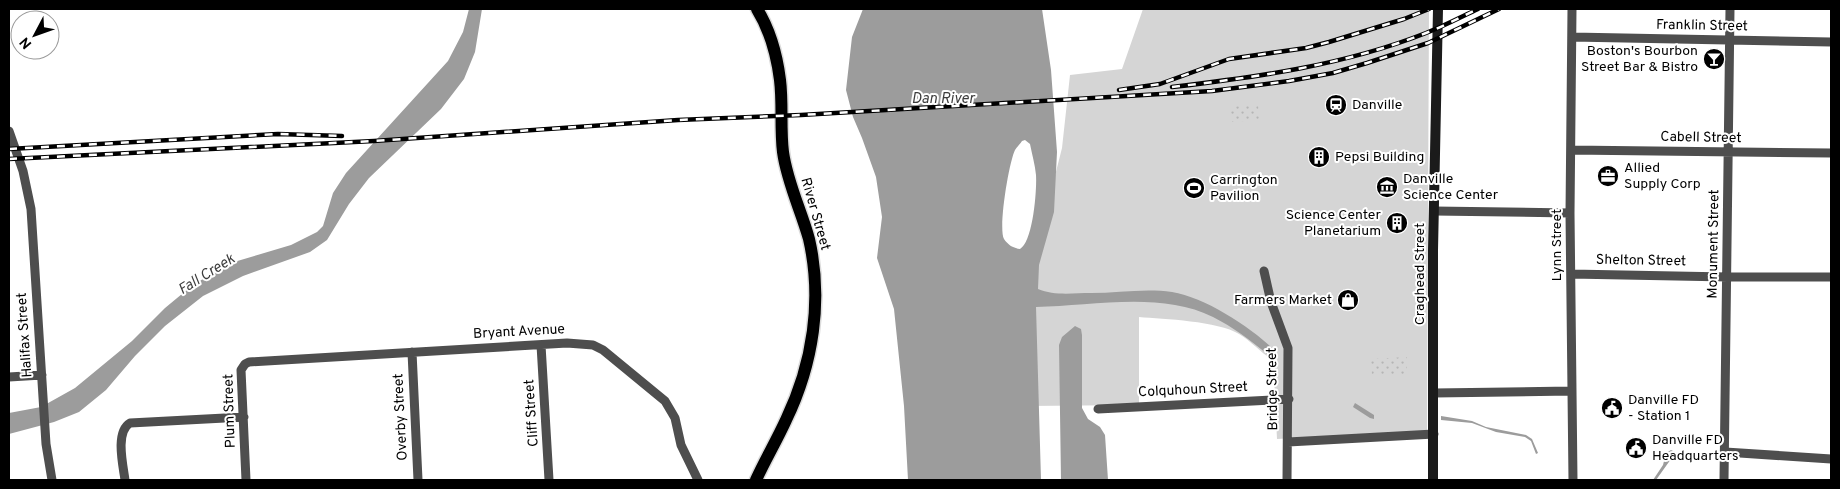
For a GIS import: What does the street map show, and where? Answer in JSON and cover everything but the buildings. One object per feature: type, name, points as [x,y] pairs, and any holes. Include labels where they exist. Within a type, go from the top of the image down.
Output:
[{"type":"main road","name":"River Street","points":[[756,480],[796,397],[811,349],[815,309],[813,265],[808,238],[786,170],[783,152],[780,80],[768,30],[757,9]]},
{"type":"main road","name":"Craghead Street","points":[[1433,480],[1434,211],[1438,9]]},
{"type":"street","name":"Lynn Street","points":[[1572,9],[1570,213],[1573,480]]},
{"type":"street","name":"Monument Street","points":[[1724,480],[1730,9]]},
{"type":"street","name":"Franklin Street","points":[[1572,37],[1831,42]]},
{"type":"street","name":"Halifax Street","points":[[9,131],[23,171],[31,209],[46,444],[52,480]]},
{"type":"street","name":"Cabell Street","points":[[1571,150],[1831,153]]},
{"type":"street","points":[[1434,211],[1570,213]]},
{"type":"street","name":"Bridge Street","points":[[1264,270],[1271,302],[1287,341],[1289,355],[1287,480]]},
{"type":"street","name":"Shelton Street","points":[[1571,274],[1831,277]]},
{"type":"street","name":"Bryant Avenue","points":[[267,361],[567,343],[593,345],[611,354],[632,375],[658,394],[671,409],[681,445],[698,480]]},
{"type":"street","name":"Cliff Street","points":[[541,345],[550,480]]},
{"type":"street","name":"Overby Street","points":[[412,352],[418,480]]},
{"type":"street","name":"Plum Street","points":[[246,480],[241,370],[249,362],[267,361]]},
{"type":"street","points":[[9,377],[42,375]]},
{"type":"street","points":[[1434,392],[1571,391]]},
{"type":"street","name":"Colquhoun Street","points":[[1098,409],[1289,398]]},
{"type":"street","points":[[125,480],[121,436],[122,431],[130,424],[244,417]]},
{"type":"street","points":[[1288,442],[1434,434]]},
{"type":"street","points":[[1725,452],[1831,459]]},
{"type":"shaded area","points":[[1143,9],[1429,9],[1427,431],[1277,439],[1273,360],[1239,334],[1218,326],[1190,321],[1139,317],[1139,405],[1026,406],[1041,231],[1062,148],[1070,75],[1122,69]]},
{"type":"shaded area","points":[[1258,104],[1259,120],[1232,122],[1230,107]]},
{"type":"shaded area","points":[[1407,357],[1407,375],[1372,376],[1371,359]]},
{"type":"water","points":[[469,9],[482,9],[475,52],[464,79],[441,109],[369,178],[349,204],[327,240],[310,252],[243,276],[203,296],[165,326],[135,356],[106,390],[79,412],[54,422],[9,434],[9,413],[41,407],[75,388],[132,341],[165,308],[194,284],[234,262],[291,245],[317,232],[323,226],[333,193],[346,173],[448,61],[463,32]]},
{"type":"water","name":"Dan River","points":[[863,9],[1042,9],[1051,70],[1057,152],[1054,212],[1039,265],[1038,289],[1050,293],[1064,294],[1152,290],[1185,295],[1212,306],[1239,322],[1272,348],[1267,354],[1241,334],[1213,317],[1193,309],[1171,304],[1126,302],[1036,307],[1041,480],[908,480],[904,406],[894,309],[877,258],[882,217],[876,177],[853,117],[846,90],[852,37]],"holes":[[[1025,140],[1030,144],[1036,175],[1035,203],[1028,237],[1020,249],[1011,246],[1004,239],[1003,209],[1007,181],[1015,150],[1022,141]]]},
{"type":"water","points":[[1075,326],[1081,329],[1082,335],[1082,408],[1088,419],[1100,427],[1105,435],[1108,480],[1061,480],[1059,345],[1062,337]]},
{"type":"water","points":[[1355,403],[1374,415],[1374,419],[1353,407]]},
{"type":"water","points":[[1441,416],[1472,421],[1486,427],[1526,435],[1532,439],[1538,453],[1536,454],[1531,441],[1525,437],[1496,432],[1472,423],[1441,420]]},
{"type":"water","points":[[1671,450],[1675,452],[1675,456],[1656,480],[1653,480],[1663,465],[1666,453]]},
{"type":"railway","points":[[1119,90],[1160,84],[1229,59],[1306,48],[1329,42],[1404,19],[1429,9]]},
{"type":"railway","points":[[1172,87],[1237,79],[1333,62],[1364,54],[1426,33],[1478,9]]},
{"type":"railway","points":[[9,159],[374,141],[678,120],[801,115],[1212,91],[1333,73],[1428,43],[1499,9]]},
{"type":"railway","points":[[9,149],[278,134],[342,136]]},
{"type":"place","name":"Boston's Bourbon Street Bar & Bistro","points":[[1714,59]]},
{"type":"place","name":"Danville","points":[[1336,105]]},
{"type":"place","name":"Pepsi Building","points":[[1319,157]]},
{"type":"place","name":"Allied Supply Corp","points":[[1608,176]]},
{"type":"place","name":"Danville Science Center","points":[[1387,187]]},
{"type":"place","name":"Carrington Pavilion","points":[[1194,188]]},
{"type":"place","name":"Science Center Planetarium","points":[[1397,223]]},
{"type":"place","name":"Farmers Market","points":[[1348,300]]},
{"type":"place","name":"Danville FD - Station 1","points":[[1612,408]]},
{"type":"place","name":"Danville FD Headquarters","points":[[1636,448]]},
{"type":"water label","name":"Fall Creek","points":[[207,275]]}]
